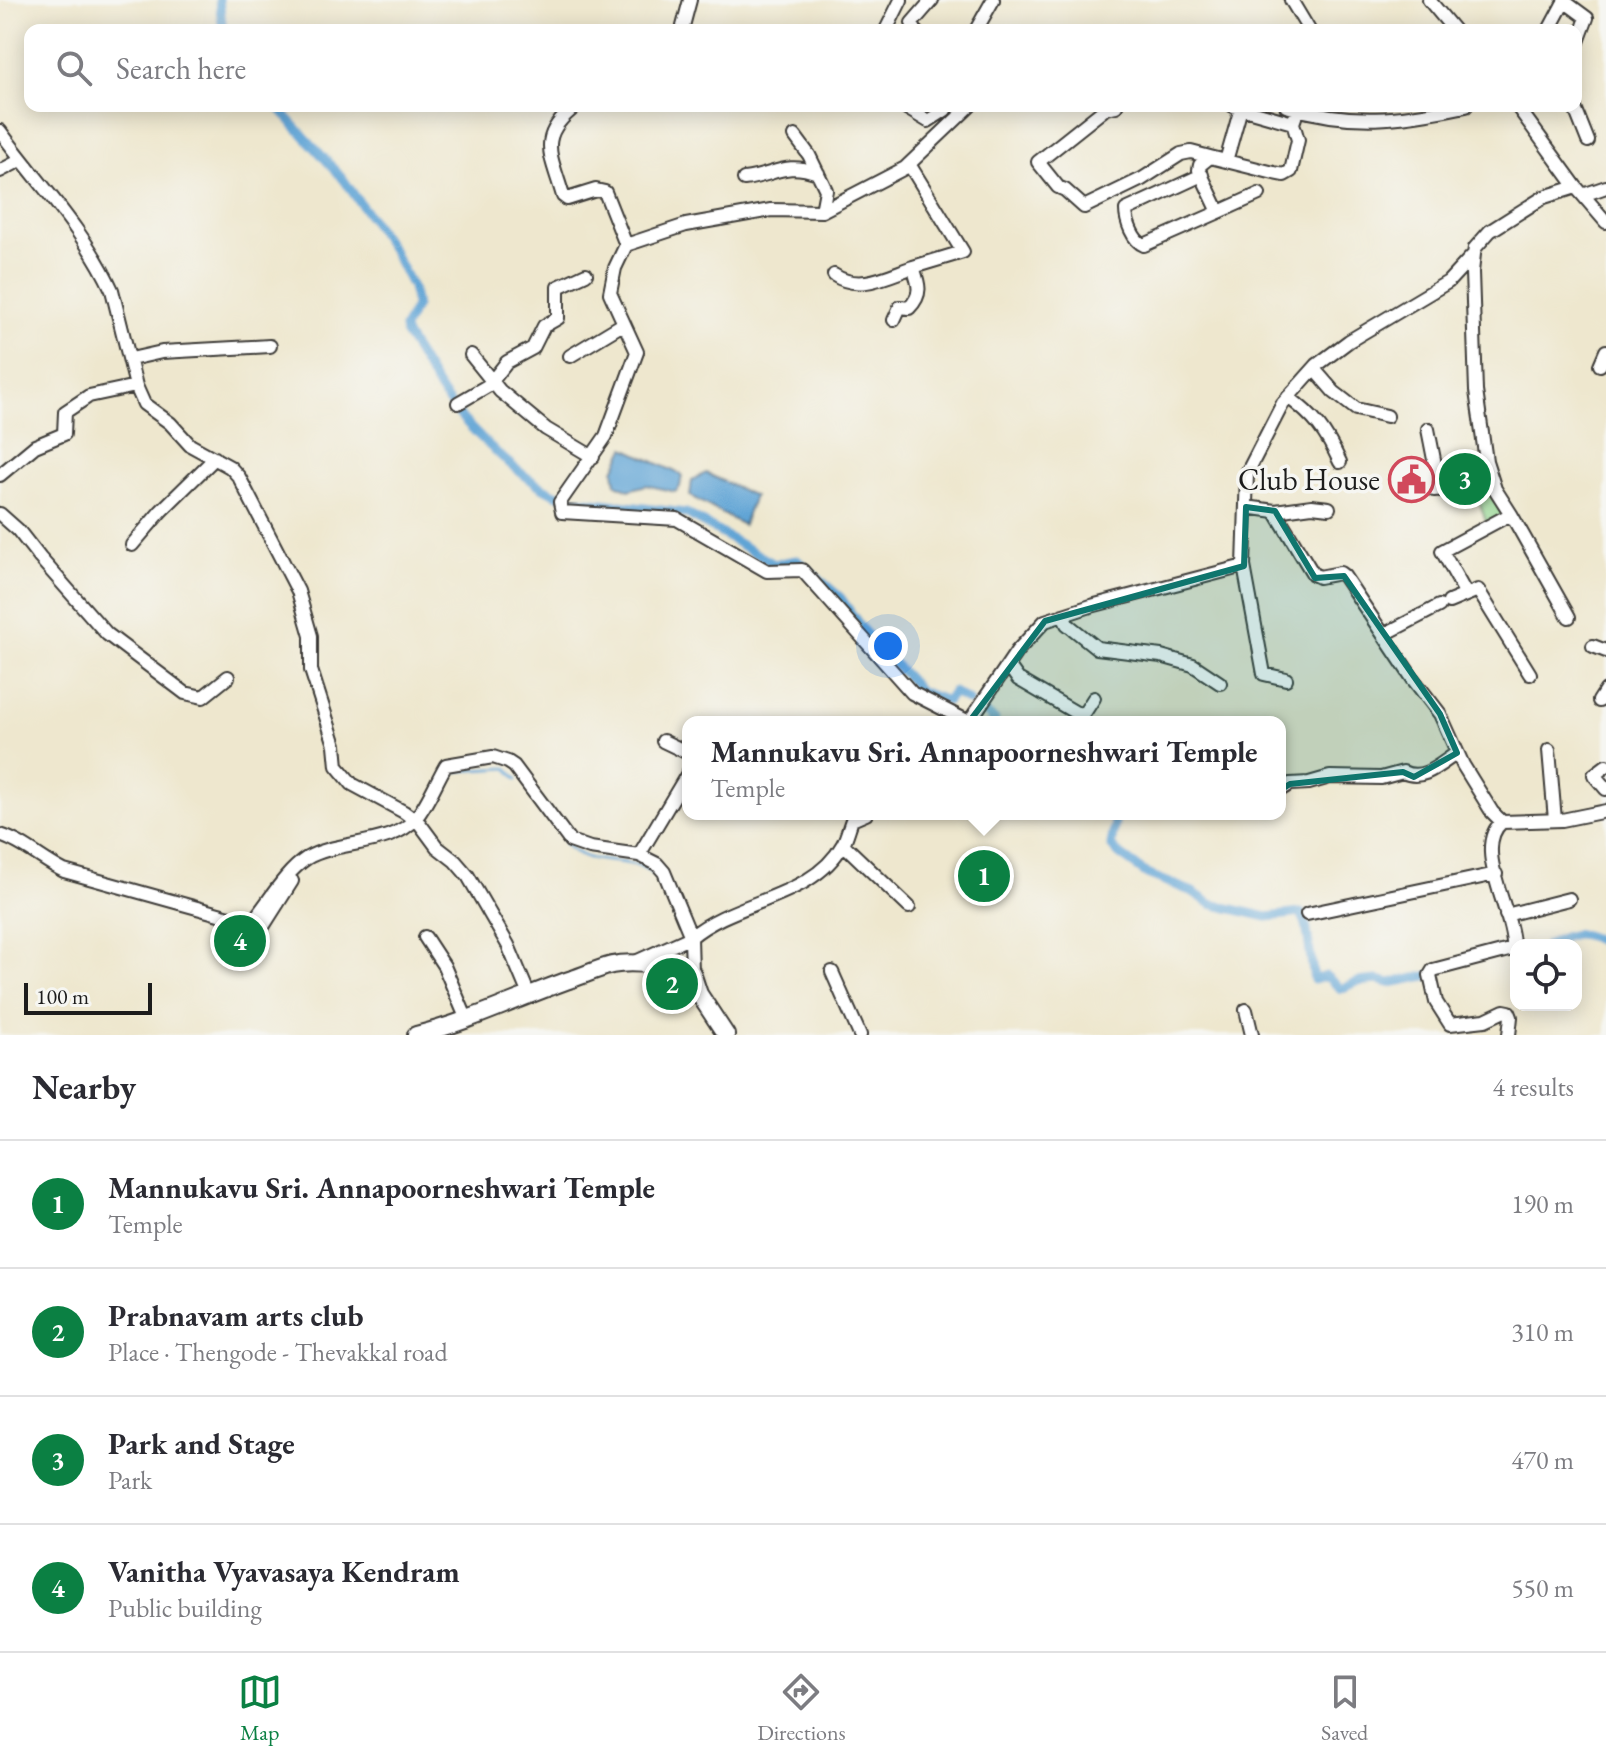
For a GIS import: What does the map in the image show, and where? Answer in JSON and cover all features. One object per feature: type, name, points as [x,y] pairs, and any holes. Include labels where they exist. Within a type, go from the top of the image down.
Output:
[{"type":"main road","points":[[416,1035],[456,1025],[614,965],[629,965],[668,967],[692,973],[699,994],[726,1035]]},
{"type":"street","points":[[684,24],[690,0]]},
{"type":"street","points":[[889,24],[901,0]]},
{"type":"street","points":[[912,24],[932,0]]},
{"type":"street","points":[[979,24],[993,0]]},
{"type":"street","points":[[1291,0],[1305,24]]},
{"type":"street","points":[[1429,0],[1449,24]]},
{"type":"street","points":[[1552,24],[1562,3],[1587,18],[1582,31]]},
{"type":"street","points":[[568,112],[550,134],[552,158],[563,196],[567,199],[598,189],[605,192],[626,245]]},
{"type":"street","points":[[913,112],[928,121],[942,112]]},
{"type":"street","points":[[962,716],[912,693],[802,570],[767,571],[677,519],[562,512],[560,502],[606,436],[637,352],[610,293],[615,268],[626,245],[686,225],[771,210],[822,211],[909,164],[964,112]]},
{"type":"street","points":[[1101,112],[1038,162],[1058,187],[1084,207],[1142,179],[1181,154],[1191,152],[1284,175],[1291,171],[1298,140],[1294,112]]},
{"type":"street","points":[[1226,161],[1236,112]]},
{"type":"street","points":[[1254,112],[1293,123]]},
{"type":"street","points":[[1317,112],[1349,119],[1402,119],[1436,112]]},
{"type":"street","points":[[1521,112],[1579,191],[1606,222]]},
{"type":"street","points":[[1576,112],[1588,141]]},
{"type":"street","points":[[0,131],[84,239],[106,276],[136,386],[144,404],[170,423],[190,445],[215,458],[239,477],[298,591],[311,636],[311,670],[335,745],[337,766],[352,784],[417,822],[437,847],[468,876],[508,945],[529,995]]},
{"type":"street","points":[[795,136],[809,155],[826,190],[822,211]]},
{"type":"street","points":[[1210,157],[1200,165],[1219,212]]},
{"type":"street","points":[[0,171],[21,160]]},
{"type":"street","points":[[834,275],[845,283],[860,284],[963,252],[909,164]]},
{"type":"street","points":[[744,179],[765,176],[783,167],[801,167],[818,173]]},
{"type":"street","points":[[1202,175],[1126,210],[1136,241],[1144,245],[1259,194]]},
{"type":"street","points":[[1569,617],[1493,483],[1486,461],[1476,391],[1472,272],[1475,248],[1490,231],[1544,197],[1606,187]]},
{"type":"street","points":[[1286,679],[1264,674],[1244,566],[1247,473],[1288,397],[1314,369],[1349,341],[1448,282],[1474,254]]},
{"type":"street","points":[[894,320],[900,307],[909,308],[918,299],[920,287],[913,267]]},
{"type":"street","points":[[458,403],[489,385],[507,362],[533,348],[544,326],[558,318],[558,287],[586,274]]},
{"type":"street","points":[[570,356],[623,324]]},
{"type":"street","points":[[131,359],[162,352],[270,346]]},
{"type":"street","points":[[1600,365],[1606,351]]},
{"type":"street","points":[[471,355],[500,391],[546,429],[593,457]]},
{"type":"street","points":[[1314,369],[1334,392],[1356,409],[1387,416]]},
{"type":"street","points":[[0,475],[35,446],[64,434],[65,412],[89,396],[136,386]]},
{"type":"street","points":[[1288,397],[1325,431],[1340,462]]},
{"type":"street","points":[[1428,429],[1437,490],[1493,483]]},
{"type":"street","points":[[132,545],[161,511],[215,458]]},
{"type":"street","points":[[1246,507],[1275,511],[1312,506],[1329,508]]},
{"type":"street","points":[[1275,511],[1313,574],[1319,577],[1340,573],[1344,576],[1440,714],[1457,753],[1492,812],[1502,822],[1555,820],[1606,811]]},
{"type":"street","points":[[0,514],[18,530],[107,634],[185,693],[203,697],[228,677]]},
{"type":"street","points":[[1466,594],[1442,551],[1511,514]]},
{"type":"street","points":[[974,716],[1017,651],[1045,621],[1244,566]]},
{"type":"street","points":[[1385,634],[1478,590],[1530,674]]},
{"type":"street","points":[[1063,615],[1067,624],[1097,648],[1146,653],[1193,665],[1220,683]]},
{"type":"street","points":[[1008,665],[1018,679],[1078,714],[1085,712],[1094,698]]},
{"type":"street","points":[[663,741],[682,750]]},
{"type":"street","points":[[1549,750],[1555,820]]},
{"type":"street","points":[[1286,786],[1330,777],[1381,778],[1403,772],[1414,777],[1457,753]]},
{"type":"street","points":[[0,835],[16,841],[64,871],[251,923],[283,881],[306,859],[324,851],[376,839],[417,822],[446,765],[493,757],[514,766],[570,841],[590,848],[639,855],[657,864],[669,880],[691,937],[692,973]]},
{"type":"street","points":[[1606,766],[1594,775],[1606,789]]},
{"type":"street","points":[[639,855],[682,783]]},
{"type":"street","points":[[629,965],[691,937],[703,927],[744,906],[799,885],[824,869],[843,844],[852,820]]},
{"type":"street","points":[[1502,822],[1491,835],[1491,853],[1513,949],[1433,970],[1430,976],[1436,1002],[1450,1024],[1485,1020],[1504,1011],[1509,1012],[1511,1017],[1509,1035]]},
{"type":"street","points":[[843,844],[909,907]]},
{"type":"street","points":[[1307,914],[1496,874]]},
{"type":"street","points":[[1506,915],[1569,899]]},
{"type":"street","points":[[425,937],[449,976],[467,1020]]},
{"type":"street","points":[[832,972],[860,1035]]},
{"type":"street","points":[[1246,1010],[1252,1035]]},
{"type":"highlighted area","points":[[1246,507],[1275,511],[1315,578],[1344,576],[1440,714],[1457,753],[1414,777],[1403,772],[1290,784],[1248,810],[1224,798],[1206,800],[1120,753],[1085,805],[969,722],[1045,621],[1244,566]]},
{"type":"green space","points":[[1485,469],[1489,480],[1444,488],[1442,477]]},
{"type":"green space","points":[[1492,484],[1511,514],[1487,524],[1474,487]]},
{"type":"water","points":[[625,448],[682,475],[680,487],[675,492],[646,485],[629,490],[616,484],[614,470]]},
{"type":"water","points":[[706,473],[754,496],[743,525],[690,496],[692,480]]},
{"type":"waterway","points":[[219,0],[222,24]]},
{"type":"waterway","points":[[282,112],[344,180],[393,251],[412,287],[416,306],[404,328],[405,334],[442,393],[495,451],[528,478],[558,495]]},
{"type":"waterway","points":[[568,499],[686,513],[774,564],[797,560],[841,598],[863,630],[920,691],[947,701],[953,692],[969,701]]},
{"type":"waterway","points":[[985,713],[989,716]]},
{"type":"waterway","points":[[446,774],[507,768],[517,779]]},
{"type":"waterway","points":[[1114,820],[1111,845],[1147,874],[1193,892],[1211,904],[1267,917],[1301,913],[1306,924],[1314,980],[1326,976],[1341,989],[1357,982],[1377,980],[1390,983],[1436,974]]},
{"type":"waterway","points":[[565,843],[576,853],[589,858],[643,867],[655,875],[665,888]]},
{"type":"waterway","points":[[673,910],[681,933]]},
{"type":"waterway","points":[[1560,939],[1576,934],[1589,936],[1606,945]]},
{"type":"place","name":"Park and Stage","points":[[1465,479]]},
{"type":"place","name":"Club House","points":[[1411,480]]},
{"type":"place","name":"Mannukavu Sri. Annapoorneshwari Temple","points":[[984,876]]},
{"type":"place","name":"Vanitha Vyavasaya Kendram","points":[[240,941]]},
{"type":"place","name":"Prabnavam arts club","points":[[672,984]]}]
